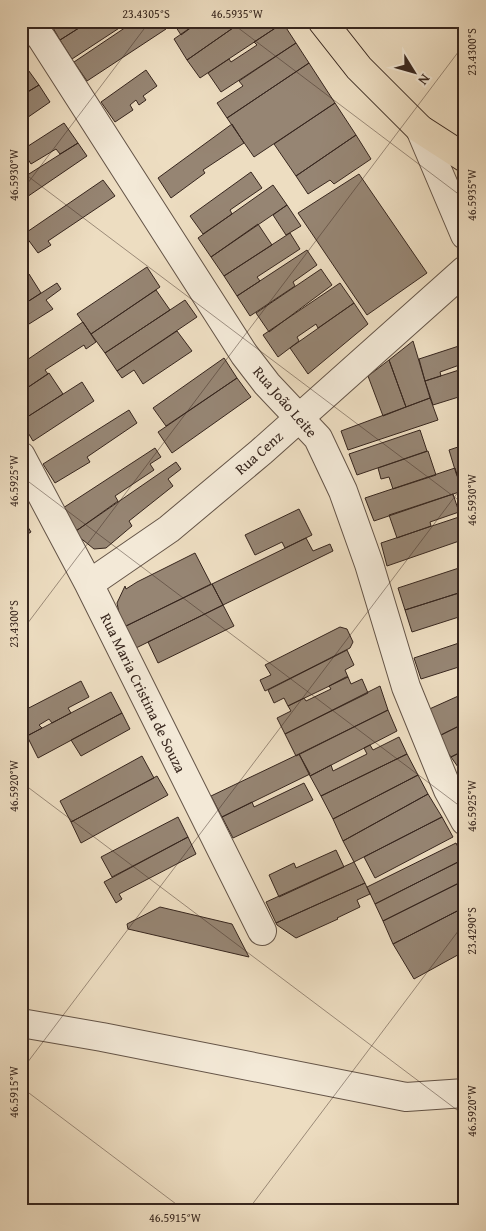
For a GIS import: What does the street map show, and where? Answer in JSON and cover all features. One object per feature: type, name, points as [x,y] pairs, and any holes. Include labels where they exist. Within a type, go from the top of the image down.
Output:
[{"type":"main road","points":[[322,21],[359,68],[420,129],[465,158]]},
{"type":"street","name":"Rua João Leite","points":[[28,21],[42,39],[244,354],[267,384],[318,438],[343,491],[369,564],[406,687],[448,790],[465,821]]},
{"type":"street","points":[[420,129],[465,235]]},
{"type":"street","name":"Rua Cenz","points":[[89,584],[169,529],[299,418],[465,270]]},
{"type":"street","name":"Rua Maria Cristina de Souza","points":[[21,456],[89,584],[262,931]]},
{"type":"street","points":[[21,1023],[102,1037],[406,1097],[465,1093]]},
{"type":"building","points":[[49,21],[90,21],[60,40]]},
{"type":"building","points":[[90,21],[130,21],[72,59],[60,40]]},
{"type":"building","points":[[135,21],[161,21],[166,29],[87,81],[74,62]]},
{"type":"building","points":[[172,21],[200,21],[181,35]]},
{"type":"building","points":[[200,21],[243,21],[187,60],[174,39]]},
{"type":"building","points":[[243,21],[282,21],[283,23],[200,78],[187,60]]},
{"type":"building","points":[[283,23],[296,43],[221,92],[208,73],[229,59],[231,62],[257,45],[254,42]]},
{"type":"building","points":[[296,43],[309,63],[227,118],[217,103],[243,86],[239,81]]},
{"type":"building","points":[[309,63],[335,103],[254,157],[227,118]]},
{"type":"building","points":[[26,67],[39,85],[21,96],[21,70]]},
{"type":"building","points":[[146,70],[157,86],[143,96],[146,100],[139,105],[136,100],[130,105],[133,110],[115,122],[101,102]]},
{"type":"building","points":[[39,85],[50,102],[21,122],[21,96]]},
{"type":"building","points":[[335,103],[356,135],[296,176],[274,144]]},
{"type":"building","points":[[64,123],[78,143],[60,154],[56,149],[31,164],[22,150]]},
{"type":"building","points":[[232,124],[244,143],[203,170],[205,173],[171,198],[158,178]]},
{"type":"building","points":[[356,135],[371,159],[334,184],[330,180],[308,194],[296,176]]},
{"type":"building","points":[[78,143],[87,156],[21,201],[21,179]]},
{"type":"building","points":[[251,172],[262,188],[230,210],[232,214],[203,234],[190,216]]},
{"type":"building","points":[[359,174],[427,273],[367,315],[298,213]]},
{"type":"building","points":[[103,180],[115,196],[48,241],[51,245],[38,253],[24,234]]},
{"type":"building","points":[[273,185],[287,205],[211,257],[198,238]]},
{"type":"building","points":[[287,205],[301,226],[286,235],[273,215]]},
{"type":"building","points":[[258,224],[272,245],[224,276],[211,257]]},
{"type":"building","points":[[290,233],[300,249],[257,277],[260,281],[237,296],[224,276]]},
{"type":"building","points":[[307,250],[317,265],[293,282],[295,286],[250,316],[237,296]]},
{"type":"building","points":[[147,267],[160,287],[91,334],[77,314]]},
{"type":"building","points":[[321,269],[332,285],[269,332],[256,313]]},
{"type":"building","points":[[29,274],[41,293],[21,306],[21,279]]},
{"type":"building","points":[[57,283],[61,289],[46,300],[53,309],[21,329],[21,306]]},
{"type":"building","points":[[340,283],[354,303],[318,328],[316,324],[297,337],[299,341],[278,357],[263,335]]},
{"type":"building","points":[[156,290],[170,310],[105,353],[91,334]]},
{"type":"building","points":[[185,300],[197,317],[117,371],[105,353]]},
{"type":"building","points":[[354,303],[368,324],[308,374],[290,348]]},
{"type":"building","points":[[83,322],[96,342],[86,349],[84,345],[45,370],[48,374],[21,392],[21,364]]},
{"type":"building","points":[[177,331],[192,351],[143,384],[134,370],[122,378],[117,371]]},
{"type":"building","points":[[413,341],[430,398],[406,407],[389,360]]},
{"type":"building","points":[[465,344],[465,363],[440,372],[441,376],[425,381],[419,359]]},
{"type":"building","points":[[224,358],[237,378],[166,426],[153,408]]},
{"type":"building","points":[[389,360],[406,407],[383,416],[368,376]]},
{"type":"building","points":[[459,370],[465,388],[465,395],[433,405],[425,381]]},
{"type":"building","points":[[49,373],[63,394],[24,419],[21,415],[21,392]]},
{"type":"building","points":[[237,378],[251,397],[172,453],[158,432]]},
{"type":"building","points":[[82,382],[94,401],[33,441],[21,421]]},
{"type":"building","points":[[430,398],[438,420],[348,450],[341,431]]},
{"type":"building","points":[[129,410],[137,423],[87,457],[90,462],[55,483],[43,464]]},
{"type":"building","points":[[420,430],[427,451],[357,475],[349,454]]},
{"type":"building","points":[[464,445],[465,470],[456,473],[449,450]]},
{"type":"building","points":[[155,448],[161,457],[150,464],[154,470],[115,496],[118,501],[76,531],[63,508]]},
{"type":"building","points":[[428,451],[436,475],[393,489],[389,477],[381,479],[378,468]]},
{"type":"building","points":[[176,462],[181,469],[168,479],[173,486],[129,521],[132,526],[106,548],[94,549],[78,536],[76,531]]},
{"type":"building","points":[[455,468],[462,491],[374,521],[365,498]]},
{"type":"building","points":[[465,470],[465,494],[464,494],[456,473]]},
{"type":"building","points":[[453,494],[459,512],[430,522],[431,526],[397,538],[389,515]]},
{"type":"building","points":[[299,509],[312,535],[285,548],[282,542],[255,555],[245,535]]},
{"type":"building","points":[[465,515],[465,539],[387,566],[381,543]]},
{"type":"building","points":[[21,516],[31,532],[21,538]]},
{"type":"building","points":[[306,538],[313,551],[330,544],[333,551],[223,605],[212,584]]},
{"type":"building","points":[[195,553],[211,584],[122,628],[117,603],[125,586],[126,589]]},
{"type":"building","points":[[465,566],[465,591],[405,610],[398,588]]},
{"type":"building","points":[[212,584],[223,605],[134,649],[122,628]]},
{"type":"building","points":[[465,591],[465,615],[412,632],[405,610]]},
{"type":"building","points":[[223,605],[234,626],[158,663],[148,642]]},
{"type":"building","points":[[340,627],[347,629],[353,642],[350,648],[265,691],[260,680],[271,675],[265,665]]},
{"type":"building","points":[[465,641],[465,665],[421,679],[414,658]]},
{"type":"building","points":[[347,650],[354,665],[345,670],[348,677],[288,706],[284,698],[274,703],[268,690]]},
{"type":"building","points":[[348,677],[351,684],[362,679],[368,693],[285,734],[277,718],[291,711],[288,706],[304,698],[306,701],[331,689],[329,686]]},
{"type":"building","points":[[81,681],[89,697],[68,708],[71,713],[52,723],[49,719],[39,725],[42,728],[27,736],[21,724],[21,712]]},
{"type":"building","points":[[380,686],[388,710],[296,756],[285,734]]},
{"type":"building","points":[[111,692],[122,713],[38,758],[27,736]]},
{"type":"building","points":[[465,693],[465,723],[437,737],[425,711]]},
{"type":"building","points":[[388,710],[397,731],[310,776],[299,754]]},
{"type":"building","points":[[122,713],[130,729],[81,756],[71,740]]},
{"type":"building","points":[[465,723],[465,750],[451,757],[437,737]]},
{"type":"building","points":[[399,737],[407,754],[321,796],[310,776],[331,765],[333,771],[367,754],[364,748],[370,745],[373,750]]},
{"type":"building","points":[[465,750],[465,777],[451,757]]},
{"type":"building","points":[[299,754],[310,774],[222,817],[211,796]]},
{"type":"building","points":[[407,754],[418,775],[333,819],[321,796]]},
{"type":"building","points":[[142,756],[154,778],[71,822],[60,801]]},
{"type":"building","points":[[418,775],[428,794],[343,841],[333,819]]},
{"type":"building","points":[[157,776],[168,795],[81,843],[71,822]]},
{"type":"building","points":[[304,783],[313,800],[233,838],[222,817],[252,802],[254,807]]},
{"type":"building","points":[[428,794],[442,817],[354,862],[343,841]]},
{"type":"building","points":[[178,817],[188,837],[112,877],[101,857]]},
{"type":"building","points":[[442,817],[453,837],[375,878],[364,857]]},
{"type":"building","points":[[188,837],[196,854],[119,894],[122,899],[116,903],[104,882]]},
{"type":"building","points":[[456,843],[464,859],[375,904],[367,887]]},
{"type":"building","points":[[336,850],[344,867],[279,897],[269,875],[294,863],[296,868]]},
{"type":"building","points":[[464,859],[465,880],[383,921],[375,904]]},
{"type":"building","points":[[354,862],[365,883],[276,923],[266,902]]},
{"type":"building","points":[[465,880],[465,907],[393,944],[383,921]]},
{"type":"building","points":[[365,883],[370,894],[357,900],[360,907],[296,938],[276,923]]},
{"type":"building","points":[[160,907],[232,924],[249,957],[128,929],[127,924]]},
{"type":"building","points":[[465,907],[465,951],[414,979],[393,944]]}]
